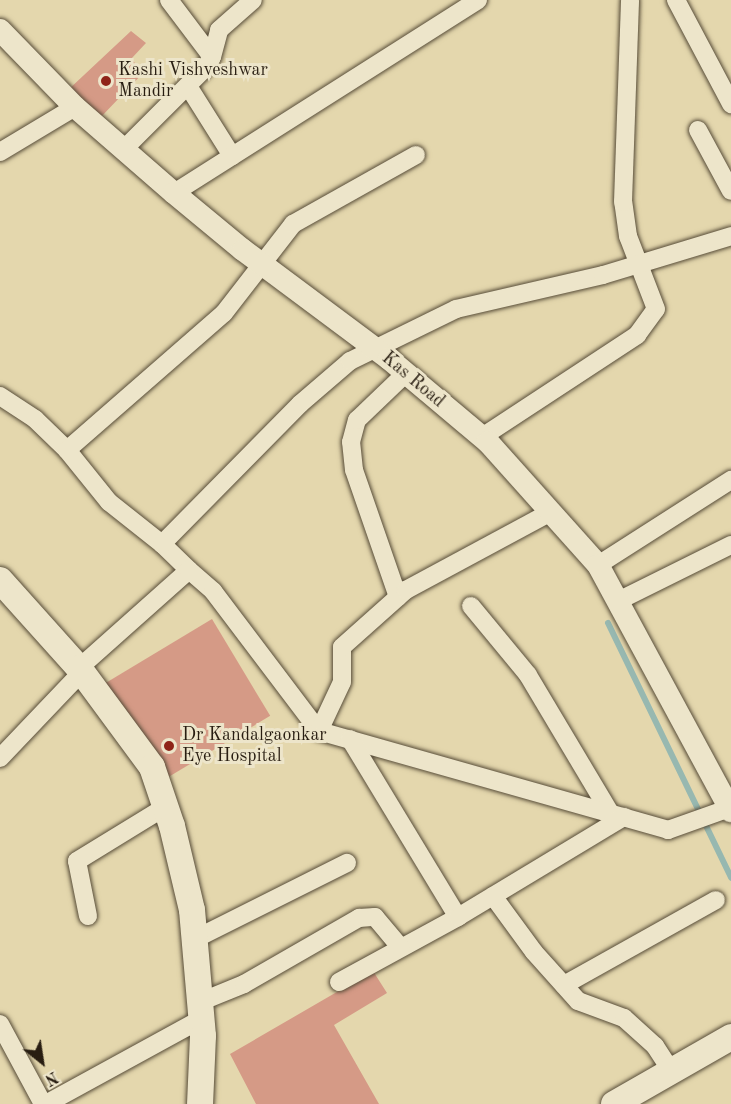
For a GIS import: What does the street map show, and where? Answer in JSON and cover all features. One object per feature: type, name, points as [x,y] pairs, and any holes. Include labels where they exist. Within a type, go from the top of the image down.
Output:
[{"type":"main road","points":[[0,580],[81,670],[152,767],[192,910],[201,1011],[200,1104]]},
{"type":"main road","points":[[614,1104],[731,1037]]},
{"type":"street","points":[[169,0],[212,57]]},
{"type":"street","points":[[124,148],[188,86],[212,57],[219,30],[253,0]]},
{"type":"street","points":[[174,193],[478,0]]},
{"type":"street","points":[[482,437],[637,335],[656,309],[641,264],[628,236],[623,201],[630,0]]},
{"type":"street","points":[[676,0],[731,104]]},
{"type":"street","name":"Kas Road","points":[[0,30],[75,107],[174,193],[263,265],[375,349],[482,437],[598,565],[729,810]]},
{"type":"street","points":[[188,86],[232,156]]},
{"type":"street","points":[[0,152],[75,107]]},
{"type":"street","points":[[698,130],[731,190]]},
{"type":"street","points":[[67,450],[224,313],[293,224],[416,155]]},
{"type":"street","points":[[162,544],[300,404],[350,361],[456,309],[641,264],[730,239]]},
{"type":"street","points":[[398,597],[354,470],[351,442],[363,412],[406,374]]},
{"type":"street","points":[[0,396],[35,419],[67,450],[109,502],[162,544],[213,591],[319,731],[668,830],[729,810]]},
{"type":"street","points":[[598,565],[731,480]]},
{"type":"street","points":[[319,731],[342,682],[342,647],[398,597],[551,512]]},
{"type":"street","points":[[618,601],[731,545]]},
{"type":"street","points":[[0,758],[81,670],[189,570]]},
{"type":"street","points":[[471,606],[528,675],[617,815]]},
{"type":"street","points":[[350,739],[458,917]]},
{"type":"street","points":[[88,916],[77,861],[165,807]]},
{"type":"street","points":[[339,982],[493,896],[617,815]]},
{"type":"street","points":[[195,939],[347,862]]},
{"type":"street","points":[[493,896],[578,1001],[624,1018],[655,1046],[671,1071]]},
{"type":"street","points":[[564,985],[716,900]]},
{"type":"street","points":[[2,1037],[45,1104],[244,984],[359,918],[375,917],[401,948]]},
{"type":"building","name":"Kashi Vishveshwar Mandir","points":[[131,31],[146,43],[131,59],[144,72],[100,118],[68,90]]},
{"type":"building","points":[[212,619],[270,716],[162,781],[104,684]]},
{"type":"building","points":[[373,971],[387,993],[334,1025],[379,1104],[256,1104],[230,1054]]},
{"type":"waterway","points":[[608,623],[731,878]]},
{"type":"place","name":"Kashi Vishveshwar Mandir","points":[[106,81]]},
{"type":"place","name":"Dr Kandalgaonkar Eye Hospital","points":[[169,746]]}]
